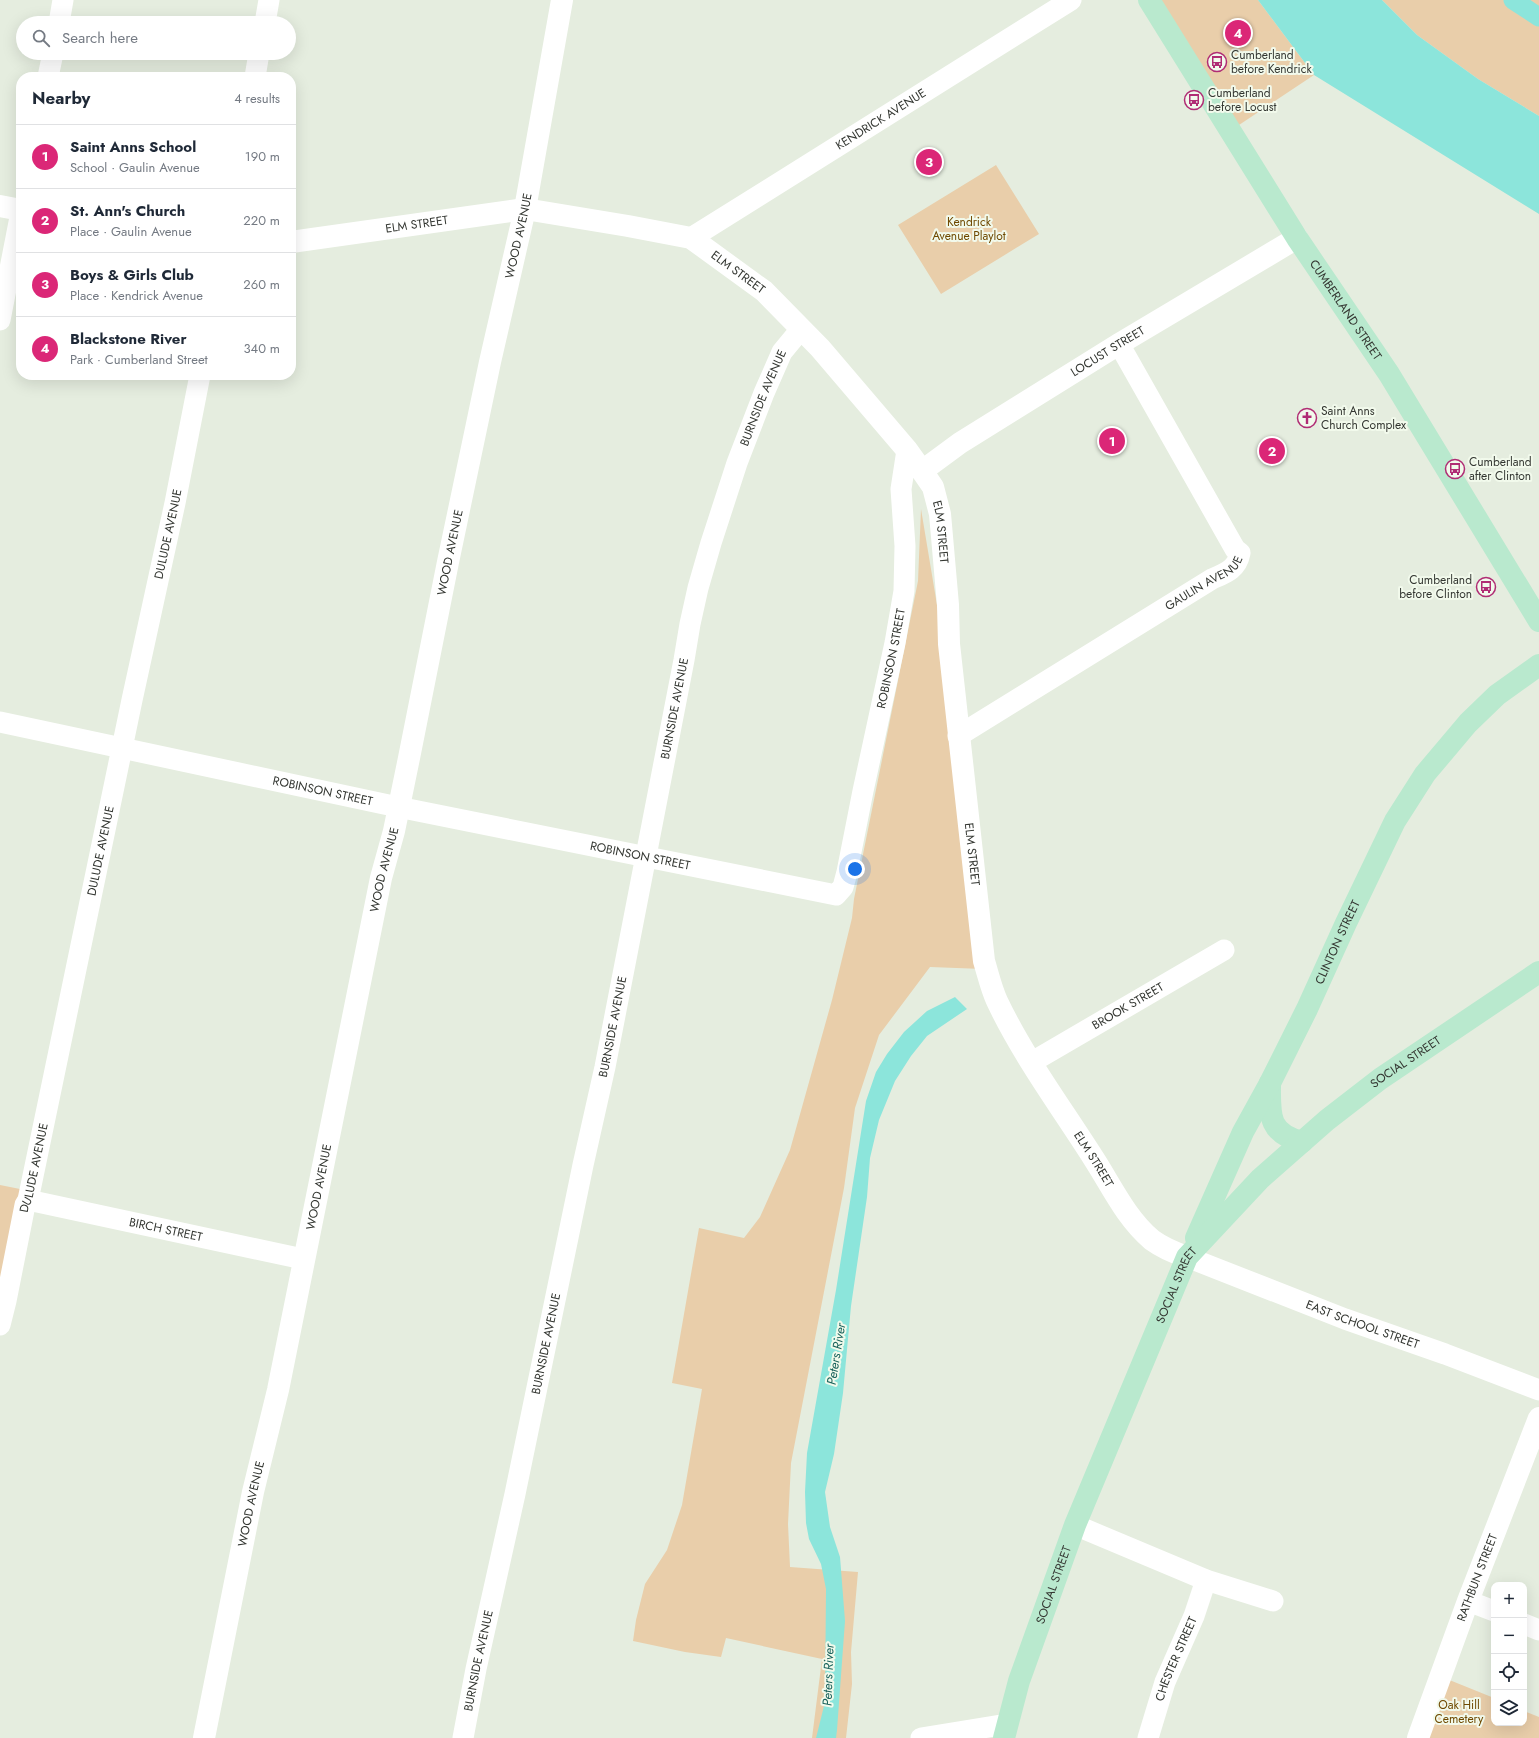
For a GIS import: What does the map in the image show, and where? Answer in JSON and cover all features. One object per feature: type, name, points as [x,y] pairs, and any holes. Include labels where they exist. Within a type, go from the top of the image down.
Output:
[{"type":"main road","name":"CUMBERLAND STREET","points":[[1149,0],[1297,238],[1389,374],[1539,621]]},
{"type":"main road","name":"CLINTON STREET","points":[[1187,1257],[1243,1132],[1270,1083],[1327,967],[1346,923],[1395,821],[1425,774],[1473,718],[1497,695],[1539,665]]},
{"type":"main road","name":"SOCIAL STREET","points":[[1005,1731],[1019,1681],[1075,1525],[1187,1257],[1260,1179],[1326,1120],[1380,1079],[1539,972]]},
{"type":"main road","points":[[1270,1083],[1272,1119],[1275,1126],[1280,1133],[1290,1139],[1302,1142]]},
{"type":"street","points":[[60,16],[63,0]]},
{"type":"street","points":[[266,16],[269,0]]},
{"type":"street","name":"WOOD AVENUE","points":[[204,1738],[253,1492],[278,1390],[381,878],[409,758],[490,362],[525,209],[562,0]]},
{"type":"street","name":"KENDRICK AVENUE","points":[[691,238],[1071,0]]},
{"type":"street","points":[[49,72],[52,60]]},
{"type":"street","points":[[256,72],[258,60]]},
{"type":"street","points":[[0,206],[16,210]]},
{"type":"street","name":"ELM STREET","points":[[296,241],[525,209],[691,238],[764,291],[820,348],[907,450],[932,487],[940,514],[948,605],[949,644],[958,736],[984,960],[991,987],[997,1001],[1032,1062],[1123,1208],[1152,1239],[1168,1250],[1187,1257]]},
{"type":"street","points":[[0,320],[16,237]]},
{"type":"street","name":"LOCUST STREET","points":[[922,471],[960,443],[1119,344],[1297,238]]},
{"type":"street","name":"BURNSIDE AVENUE","points":[[463,1738],[476,1669],[516,1494],[583,1165],[605,1067],[690,624],[710,543],[737,463],[764,393],[782,352],[801,329]]},
{"type":"street","name":"GAULIN AVENUE","points":[[958,736],[1212,579],[1227,573],[1237,564],[1240,553],[1235,549],[1119,344]]},
{"type":"street","name":"DULUDE AVENUE","points":[[0,1325],[25,1205],[28,1200],[122,749],[176,503],[199,380]]},
{"type":"street","name":"ROBINSON STREET","points":[[0,722],[398,807],[836,895],[843,887],[847,872],[895,643],[904,591],[905,546],[901,488],[907,450]]},
{"type":"street","name":"BROOK STREET","points":[[1032,1062],[1224,950]]},
{"type":"street","name":"BIRCH STREET","points":[[28,1200],[303,1260]]},
{"type":"street","name":"EAST SCHOOL STREET","points":[[1187,1257],[1345,1319],[1445,1354],[1539,1390]]},
{"type":"street","name":"RATHBUN STREET","points":[[1418,1738],[1468,1601],[1539,1418]]},
{"type":"street","points":[[1075,1525],[1206,1580],[1273,1601]]},
{"type":"street","name":"CHESTER STREET","points":[[1148,1738],[1165,1682],[1194,1616],[1206,1580]]},
{"type":"street","points":[[1468,1601],[1491,1610]]},
{"type":"street","points":[[1527,1625],[1539,1630]]},
{"type":"street","points":[[921,1738],[1005,1731]]},
{"type":"green space","points":[[1154,0],[1258,0],[1314,75],[1233,129]]},
{"type":"green space","points":[[1382,0],[1539,0],[1539,116],[1478,79],[1417,35]]},
{"type":"green space","name":"Kendrick Avenue Playlot","points":[[996,165],[1039,234],[941,294],[898,225]]},
{"type":"green space","points":[[921,509],[951,689],[983,969],[930,967],[879,1035],[855,1108],[844,1188],[791,1463],[788,1524],[790,1567],[858,1572],[851,1652],[852,1684],[846,1738],[812,1738],[822,1659],[726,1638],[721,1657],[685,1652],[633,1641],[636,1620],[645,1584],[667,1550],[682,1505],[702,1389],[672,1383],[699,1228],[744,1238],[760,1217],[790,1150],[832,1000],[852,918],[854,899],[918,581]]},
{"type":"green space","points":[[0,1185],[25,1190],[0,1308]]},
{"type":"green space","name":"Oak Hill Cemetery","points":[[1442,1677],[1491,1697],[1491,1726],[1527,1726],[1527,1712],[1539,1717],[1539,1738],[1423,1738]]},
{"type":"water","points":[[1258,0],[1382,0],[1417,35],[1478,79],[1539,116],[1539,214],[1314,75]]},
{"type":"water","name":"Peters River","points":[[955,997],[967,1009],[927,1036],[911,1056],[895,1081],[879,1120],[870,1158],[867,1197],[851,1306],[843,1393],[834,1454],[825,1492],[830,1527],[840,1557],[845,1621],[837,1730],[836,1738],[816,1738],[825,1702],[826,1589],[821,1564],[809,1539],[806,1523],[805,1492],[807,1453],[836,1290],[866,1101],[876,1072],[887,1054],[904,1032],[927,1011]]},
{"type":"waterway","points":[[1513,0],[1539,17]]},
{"type":"place","name":"Blackstone River","points":[[1238,33]]},
{"type":"place","name":"Cumberland before Kendrick","points":[[1217,62]]},
{"type":"place","name":"Cumberland before Locust","points":[[1194,100]]},
{"type":"place","name":"Boys & Girls Club","points":[[929,162]]},
{"type":"place","name":"Saint Anns Church Complex","points":[[1307,418]]},
{"type":"place","name":"Saint Anns School","points":[[1112,441]]},
{"type":"place","name":"St. Ann's Church","points":[[1272,451]]},
{"type":"place","name":"Cumberland after Clinton","points":[[1455,469]]},
{"type":"place","name":"Cumberland before Clinton","points":[[1486,587]]}]
